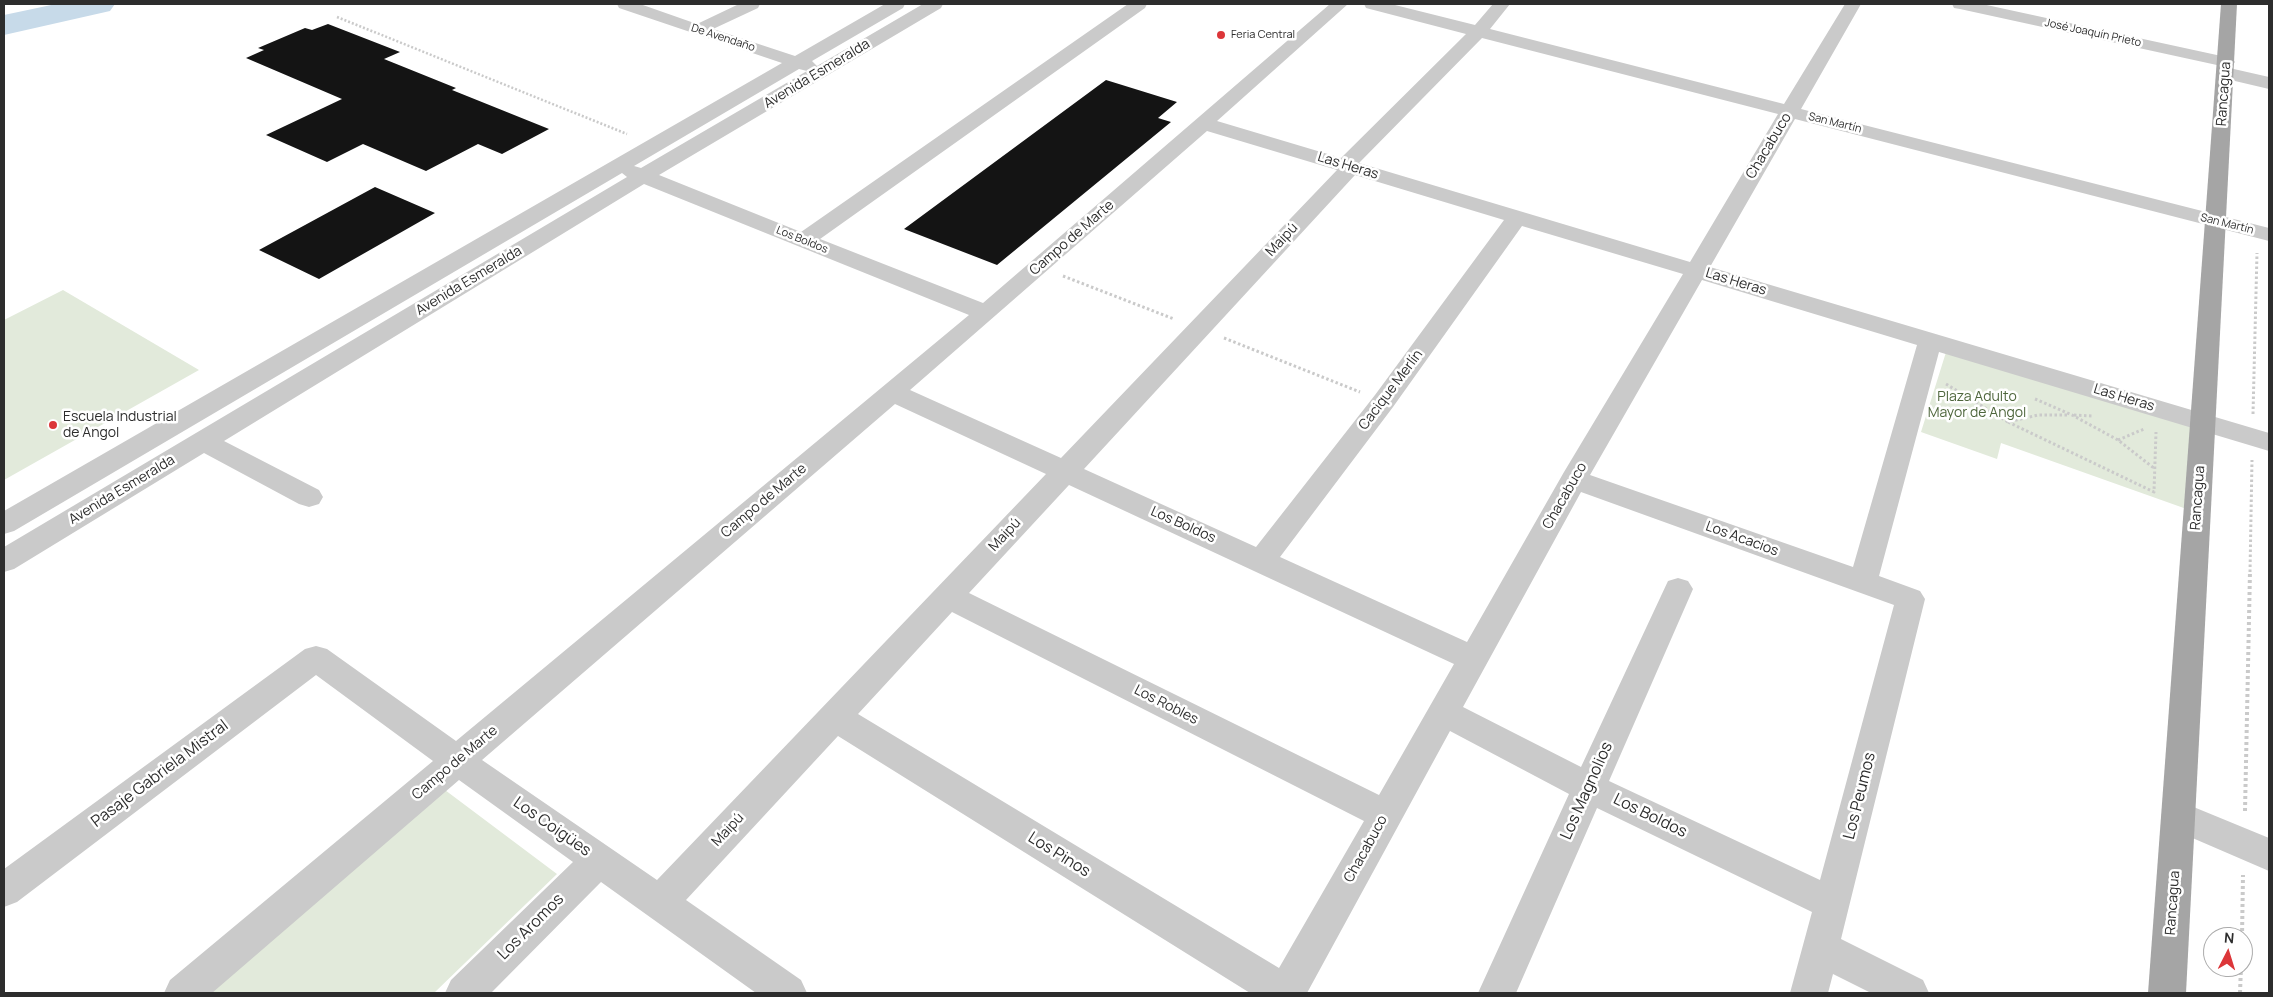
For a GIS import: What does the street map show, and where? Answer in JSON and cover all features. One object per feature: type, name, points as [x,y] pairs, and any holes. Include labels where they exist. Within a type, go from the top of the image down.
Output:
[{"type":"main road","name":"Rancagua","points":[[2168,993],[2229,4]]},
{"type":"street","name":"De Avendaño","points":[[625,4],[698,30],[797,61],[821,72]]},
{"type":"street","points":[[698,30],[752,4]]},
{"type":"street","name":"Avenida Esmeralda","points":[[4,561],[643,176],[935,4]]},
{"type":"street","points":[[804,240],[1139,4]]},
{"type":"street","name":"Campo de Marte","points":[[183,993],[986,313],[1340,4]]},
{"type":"street","name":"San Martín","points":[[1372,4],[2263,234]]},
{"type":"street","name":"Maipú","points":[[660,903],[1065,472],[1348,166],[1479,31],[1502,4]]},
{"type":"street","name":"Chacabuco","points":[[1285,993],[1574,479],[1852,4]]},
{"type":"street","name":"José Joaquín Prieto","points":[[1960,4],[2225,68],[2269,83]]},
{"type":"street","points":[[894,6],[915,16]]},
{"type":"street","name":"Avenida Esmeralda","points":[[4,524],[894,6]]},
{"type":"street","name":"Las Heras","points":[[1202,123],[2261,439]]},
{"type":"street","name":"Los Boldos","points":[[618,167],[986,313]]},
{"type":"street","name":"Cacique Merlín","points":[[1261,561],[1384,401],[1518,217]]},
{"type":"street","points":[[1863,583],[1930,340]]},
{"type":"street","name":"Los Boldos","points":[[892,392],[1474,659]]},
{"type":"street","points":[[204,441],[309,497]]},
{"type":"street","name":"Los Acacios","points":[[1574,479],[1910,599]]},
{"type":"street","name":"Los Magnolios","points":[[1497,993],[1678,589]]},
{"type":"street","name":"Los Robles","points":[[948,596],[1385,815]]},
{"type":"street","name":"Los Peumos","points":[[1809,993],[1910,599]]},
{"type":"street","name":"Los Coigües","points":[[316,658],[458,761],[788,993]]},
{"type":"street","name":"Pasaje Gabriela Mistral","points":[[4,890],[316,658]]},
{"type":"street","name":"Los Boldos","points":[[1442,712],[1588,787],[1832,904]]},
{"type":"street","name":"Los Pinos","points":[[835,717],[1285,993]]},
{"type":"street","points":[[2179,816],[2257,849]]},
{"type":"street","name":"Los Aromos","points":[[464,993],[599,860]]},
{"type":"street","points":[[1821,948],[1910,993]]},
{"type":"path","points":[[337,17],[655,145]]},
{"type":"path","points":[[2244,927],[2257,849],[2263,234]]},
{"type":"path","points":[[1945,383],[2008,422],[2154,492],[2156,424],[2203,421]]},
{"type":"path","points":[[2028,396],[2072,414],[2118,440],[2155,469]]},
{"type":"path","points":[[2008,422],[2038,415],[2072,414],[2102,417]]},
{"type":"path","points":[[2118,440],[2148,427]]},
{"type":"path","points":[[2240,993],[2241,977]]},
{"type":"green space","name":"Escuela Industrial de Angol","points":[[63,290],[199,370],[4,480],[4,320]]},
{"type":"green space","name":"Plaza Adulto Mayor de Angol","points":[[1947,349],[2201,424],[2195,512],[2001,443],[1997,459],[1921,432]]},
{"type":"green space","points":[[445,790],[557,874],[434,993],[207,993]]},
{"type":"building","points":[[328,24],[400,52],[384,59],[456,88],[452,90],[549,129],[502,154],[478,144],[426,171],[363,144],[327,162],[266,135],[342,99],[246,58],[264,50],[258,48],[305,28],[312,30]]},
{"type":"building","points":[[1106,80],[1177,102],[1158,118],[1171,122],[997,265],[904,229]]},
{"type":"building","points":[[375,187],[435,213],[319,279],[259,250]]},
{"type":"waterway","points":[[4,25],[99,4]]},
{"type":"place","name":"Feria Central","points":[[1221,35]]},
{"type":"place","name":"Escuela Industrial de Angol","points":[[53,425]]}]
